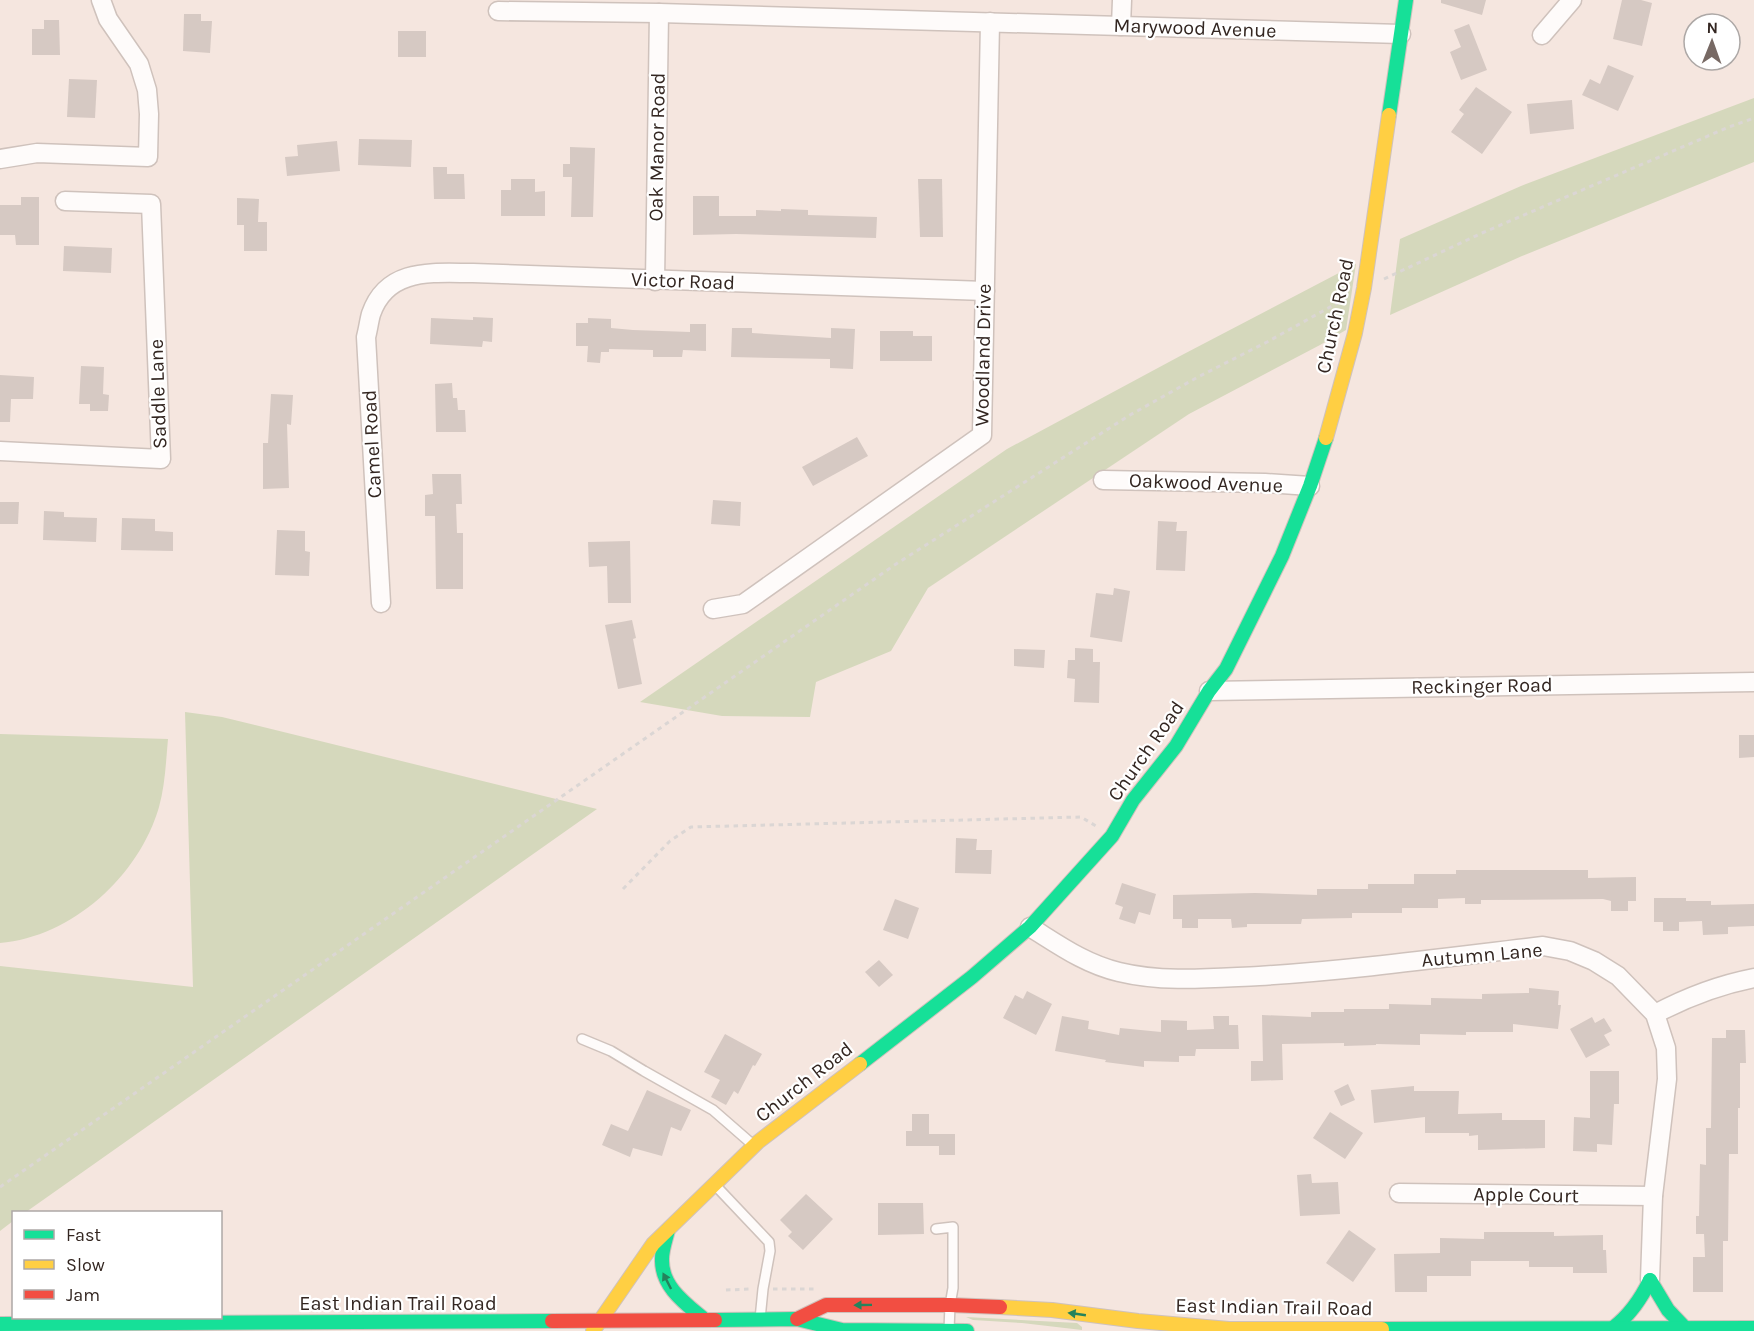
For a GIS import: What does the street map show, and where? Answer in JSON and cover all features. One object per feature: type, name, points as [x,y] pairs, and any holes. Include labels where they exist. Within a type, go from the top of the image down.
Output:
[{"type":"main road","name":"Church Road","points":[[596,1326],[648,1252],[669,1228],[754,1146],[972,977],[1030,927],[1112,836],[1133,800],[1176,746],[1209,691],[1226,669],[1282,556],[1310,486],[1355,333],[1364,288],[1406,0]]},
{"type":"main road","points":[[669,1228],[662,1259],[662,1275],[670,1289],[705,1320]]},
{"type":"main road","points":[[1613,1328],[1633,1310],[1650,1280]]},
{"type":"main road","points":[[1650,1280],[1668,1310],[1685,1328]]},
{"type":"main road","name":"East Indian Trail Road","points":[[796,1319],[826,1305],[950,1305],[1052,1310],[1102,1324],[1229,1329],[1754,1328]]},
{"type":"main road","name":"East Indian Trail Road","points":[[0,1324],[596,1326],[705,1320],[796,1319],[842,1330],[967,1331]]},
{"type":"street","points":[[0,159],[37,153],[148,157],[147,90],[139,64],[108,19],[101,0]]},
{"type":"street","points":[[1121,26],[1122,0]]},
{"type":"street","points":[[1542,35],[1572,0]]},
{"type":"street","name":"Marywood Avenue","points":[[498,11],[659,13],[1401,34]]},
{"type":"street","name":"Oak Manor Road","points":[[654,281],[659,13]]},
{"type":"street","name":"Woodland Drive","points":[[712,609],[743,604],[982,435],[990,22]]},
{"type":"street","name":"Saddle Lane","points":[[0,451],[161,459],[151,204],[65,201]]},
{"type":"street","name":"Victor Road","points":[[386,290],[406,277],[429,273],[985,291]]},
{"type":"street","name":"Camel Road","points":[[381,603],[366,338],[371,314],[379,297],[386,290]]},
{"type":"street","name":"Oakwood Avenue","points":[[1103,480],[1310,486]]},
{"type":"street","name":"Reckinger Road","points":[[1209,691],[1754,682]]},
{"type":"street","name":"Autumn Lane","points":[[1030,927],[1081,959],[1117,972],[1150,978],[1217,978],[1315,972],[1544,946],[1570,951],[1594,961],[1618,976],[1655,1014],[1666,1048],[1667,1079],[1653,1196],[1650,1280]]},
{"type":"street","points":[[1655,1014],[1681,1000],[1705,991],[1728,983],[1754,978]]},
{"type":"street","name":"Apple Court","points":[[1399,1193],[1653,1196]]},
{"type":"lane","points":[[582,1039],[610,1050],[713,1110],[754,1146]]},
{"type":"lane","points":[[715,1185],[769,1242],[771,1251],[763,1289],[760,1319]]},
{"type":"lane","points":[[936,1229],[953,1227],[953,1288],[949,1330]]},
{"type":"path","points":[[0,1187],[896,564],[1130,415],[1364,288],[1492,228],[1754,118]]},
{"type":"path","points":[[623,889],[670,841],[691,827],[1081,818],[1112,836]]},
{"type":"path","points":[[726,1290],[819,1288]]},
{"type":"green space","points":[[1754,98],[1754,162],[1522,256],[1390,315],[1400,239],[1521,186]]},
{"type":"green space","points":[[1356,264],[1346,330],[1189,414],[928,588],[891,651],[816,682],[810,717],[722,716],[640,702],[1007,449]]},
{"type":"green space","points":[[185,712],[222,717],[597,809],[27,1211],[12,1211],[12,1222],[0,1231],[0,966],[193,987]]},
{"type":"green space","points":[[0,734],[168,739],[159,807],[136,857],[119,879],[77,916],[52,929],[27,938],[0,943]]},
{"type":"green space","points":[[966,1317],[1077,1323],[1082,1330],[973,1320]]},
{"type":"building","points":[[1441,0],[1486,0],[1482,15],[1441,3]]},
{"type":"building","points":[[1622,0],[1641,0],[1652,3],[1642,46],[1613,39]]},
{"type":"building","points":[[184,14],[201,14],[201,21],[212,21],[210,53],[183,51]]},
{"type":"building","points":[[44,20],[59,20],[60,55],[32,55],[32,29],[44,29]]},
{"type":"building","points":[[1469,24],[1487,70],[1461,80],[1450,52],[1461,47],[1454,30]]},
{"type":"building","points":[[398,31],[426,31],[426,57],[398,57]]},
{"type":"building","points":[[1608,65],[1634,76],[1618,111],[1582,95],[1590,79],[1600,84]]},
{"type":"building","points":[[69,79],[97,80],[95,118],[67,117]]},
{"type":"building","points":[[1476,87],[1512,112],[1482,154],[1451,132],[1464,114],[1459,110]]},
{"type":"building","points":[[1572,100],[1574,129],[1530,134],[1527,104]]},
{"type":"building","points":[[359,139],[412,140],[411,167],[358,165]]},
{"type":"building","points":[[337,141],[340,171],[287,176],[285,157],[298,156],[297,145]]},
{"type":"building","points":[[570,147],[595,148],[593,217],[571,217],[572,177],[563,177],[563,164],[570,164]]},
{"type":"building","points":[[433,167],[447,167],[447,174],[464,174],[465,199],[434,199]]},
{"type":"building","points":[[511,179],[535,179],[535,192],[545,191],[545,216],[501,216],[501,190],[511,190]]},
{"type":"building","points":[[918,179],[942,179],[943,237],[920,237]]},
{"type":"building","points":[[693,196],[719,196],[719,216],[756,216],[756,210],[781,211],[781,209],[808,210],[808,215],[877,217],[876,238],[693,235]]},
{"type":"building","points":[[21,197],[39,197],[39,245],[16,245],[15,235],[0,235],[0,205],[21,205]]},
{"type":"building","points":[[237,198],[259,199],[258,222],[267,222],[267,251],[244,251],[244,225],[237,225]]},
{"type":"building","points":[[64,246],[112,248],[111,273],[63,271]]},
{"type":"building","points":[[473,317],[493,318],[492,342],[483,341],[482,347],[430,344],[431,318],[473,320]]},
{"type":"building","points":[[588,318],[611,319],[611,328],[633,330],[690,332],[690,324],[706,324],[706,351],[683,350],[682,357],[653,357],[653,350],[609,349],[609,352],[601,352],[600,363],[587,362],[588,346],[576,346],[576,323],[588,323]]},
{"type":"building","points":[[732,328],[752,328],[752,333],[831,338],[831,328],[855,329],[853,369],[830,368],[830,359],[731,357]]},
{"type":"building","points":[[880,331],[913,331],[913,336],[932,336],[932,361],[880,361]]},
{"type":"building","points":[[81,366],[104,367],[103,394],[109,395],[108,411],[90,411],[90,404],[79,404]]},
{"type":"building","points":[[0,375],[34,377],[33,399],[11,399],[10,422],[0,422]]},
{"type":"building","points":[[452,383],[453,398],[457,398],[458,410],[465,410],[466,432],[436,432],[435,384]]},
{"type":"building","points":[[271,394],[293,395],[291,425],[287,424],[289,488],[263,489],[263,443],[268,443]]},
{"type":"building","points":[[857,437],[868,456],[813,486],[802,467]]},
{"type":"building","points":[[432,474],[461,474],[462,504],[456,504],[457,533],[463,533],[463,589],[436,589],[435,516],[425,516],[425,495],[433,494]]},
{"type":"building","points":[[713,500],[741,502],[740,526],[711,524]]},
{"type":"building","points":[[0,502],[19,502],[18,524],[0,524]]},
{"type":"building","points":[[44,511],[64,512],[64,517],[97,518],[96,542],[43,540]]},
{"type":"building","points":[[122,518],[155,519],[155,531],[173,532],[173,551],[121,550]]},
{"type":"building","points":[[1158,521],[1177,522],[1176,531],[1187,531],[1185,571],[1156,570]]},
{"type":"building","points":[[277,530],[305,531],[305,551],[310,552],[309,576],[275,575]]},
{"type":"building","points":[[630,541],[631,603],[608,603],[607,566],[589,567],[588,542]]},
{"type":"building","points":[[1114,588],[1130,591],[1122,642],[1090,637],[1096,593],[1113,595]]},
{"type":"building","points":[[632,620],[636,638],[633,639],[642,684],[618,689],[605,625]]},
{"type":"building","points":[[1075,648],[1093,649],[1093,662],[1100,662],[1099,703],[1074,702],[1075,679],[1067,678],[1068,660],[1075,660]]},
{"type":"building","points":[[1014,649],[1045,650],[1044,668],[1014,666]]},
{"type":"building","points":[[1739,735],[1754,735],[1754,757],[1739,758]]},
{"type":"building","points":[[956,838],[977,839],[976,850],[992,850],[991,874],[955,873]]},
{"type":"building","points":[[1456,870],[1588,870],[1588,878],[1636,877],[1636,901],[1628,901],[1628,911],[1611,911],[1611,901],[1603,899],[1481,900],[1481,904],[1465,904],[1465,898],[1438,899],[1438,908],[1402,908],[1402,913],[1352,913],[1352,918],[1302,919],[1301,924],[1247,924],[1247,927],[1232,928],[1231,919],[1198,919],[1198,928],[1182,928],[1182,919],[1173,919],[1173,895],[1255,893],[1317,895],[1317,889],[1368,889],[1368,884],[1414,884],[1414,874],[1456,874]]},
{"type":"building","points":[[1122,883],[1156,894],[1150,915],[1139,912],[1135,924],[1119,919],[1123,907],[1115,904]]},
{"type":"building","points":[[1654,898],[1711,901],[1711,905],[1754,904],[1754,926],[1728,927],[1728,934],[1703,935],[1702,921],[1679,922],[1679,931],[1663,931],[1663,922],[1654,922]]},
{"type":"building","points":[[895,899],[919,908],[908,939],[883,930]]},
{"type":"building","points":[[879,960],[893,975],[879,987],[865,972]]},
{"type":"building","points":[[1529,988],[1559,991],[1558,1005],[1561,1005],[1558,1029],[1513,1024],[1513,1032],[1466,1032],[1466,1035],[1420,1034],[1420,1045],[1282,1044],[1283,1080],[1251,1081],[1251,1061],[1263,1061],[1262,1015],[1311,1017],[1311,1012],[1389,1009],[1389,1004],[1431,1005],[1431,998],[1482,999],[1482,994],[1529,993]]},
{"type":"building","points":[[1027,991],[1052,1004],[1036,1035],[1003,1018],[1015,995],[1023,999]]},
{"type":"building","points":[[1062,1016],[1089,1021],[1088,1029],[1119,1035],[1120,1028],[1161,1032],[1161,1020],[1187,1021],[1187,1030],[1214,1029],[1213,1016],[1229,1016],[1229,1025],[1238,1025],[1239,1049],[1196,1049],[1195,1056],[1179,1056],[1179,1062],[1144,1061],[1144,1067],[1105,1062],[1106,1060],[1055,1051]]},
{"type":"building","points":[[1592,1017],[1595,1023],[1604,1018],[1612,1031],[1604,1035],[1610,1045],[1586,1058],[1570,1029]]},
{"type":"building","points":[[1726,1030],[1745,1030],[1746,1063],[1740,1063],[1738,1154],[1729,1154],[1728,1241],[1723,1241],[1723,1292],[1693,1292],[1693,1257],[1705,1257],[1704,1234],[1696,1234],[1696,1216],[1699,1216],[1700,1164],[1706,1165],[1706,1128],[1711,1128],[1712,1038],[1726,1038]]},
{"type":"building","points":[[725,1034],[762,1054],[755,1066],[753,1065],[738,1094],[734,1091],[726,1105],[711,1097],[720,1080],[704,1072]]},
{"type":"building","points":[[1590,1071],[1619,1071],[1619,1104],[1614,1104],[1612,1145],[1597,1144],[1597,1152],[1573,1151],[1574,1117],[1590,1118]]},
{"type":"building","points":[[1348,1084],[1355,1100],[1341,1106],[1334,1091]]},
{"type":"building","points":[[1414,1086],[1414,1091],[1459,1091],[1458,1114],[1502,1113],[1502,1120],[1545,1120],[1545,1148],[1478,1150],[1478,1135],[1425,1133],[1425,1117],[1374,1123],[1371,1090]]},
{"type":"building","points":[[647,1090],[691,1110],[681,1131],[671,1127],[662,1156],[633,1148],[630,1157],[602,1145],[611,1124],[628,1131]]},
{"type":"building","points":[[1330,1112],[1363,1133],[1345,1159],[1313,1138]]},
{"type":"building","points":[[912,1114],[929,1114],[929,1134],[955,1134],[955,1155],[939,1155],[939,1146],[906,1146],[906,1131],[912,1131]]},
{"type":"building","points":[[1311,1174],[1312,1183],[1338,1182],[1340,1214],[1300,1216],[1297,1175]]},
{"type":"building","points":[[806,1194],[833,1219],[803,1250],[788,1236],[792,1232],[780,1220]]},
{"type":"building","points":[[878,1203],[923,1203],[924,1234],[878,1235]]},
{"type":"building","points":[[1349,1230],[1376,1249],[1353,1282],[1326,1263]]},
{"type":"building","points":[[1484,1232],[1554,1232],[1554,1236],[1603,1235],[1607,1273],[1573,1273],[1573,1267],[1529,1267],[1529,1261],[1471,1261],[1471,1276],[1427,1276],[1427,1292],[1395,1292],[1394,1254],[1440,1253],[1440,1238],[1484,1239]]},
{"type":"traffic: fast","points":[[1389,115],[1406,0]]},
{"type":"traffic: fast","points":[[860,1064],[972,977],[1030,927],[1112,836],[1133,800],[1176,746],[1209,691],[1226,669],[1282,556],[1326,438]]},
{"type":"traffic: fast","points":[[668,1230],[662,1255],[666,1278],[676,1294],[705,1320]]},
{"type":"traffic: fast","points":[[1650,1280],[1668,1310],[1685,1328]]},
{"type":"traffic: fast","points":[[1613,1328],[1625,1318],[1643,1294],[1650,1280]]},
{"type":"traffic: fast","points":[[715,1320],[797,1319],[842,1330],[967,1331]]},
{"type":"traffic: fast","points":[[0,1324],[552,1321]]},
{"type":"traffic: fast","points":[[1382,1329],[1754,1328]]},
{"type":"traffic: slow","points":[[1326,438],[1355,333],[1364,288],[1389,115]]},
{"type":"traffic: slow","points":[[593,1331],[653,1244],[758,1142],[860,1064]]},
{"type":"traffic: slow","points":[[1000,1307],[1052,1310],[1229,1329],[1382,1329]]},
{"type":"traffic: jam","points":[[797,1319],[826,1305],[1000,1307]]},
{"type":"traffic: jam","points":[[552,1321],[715,1320]]}]
